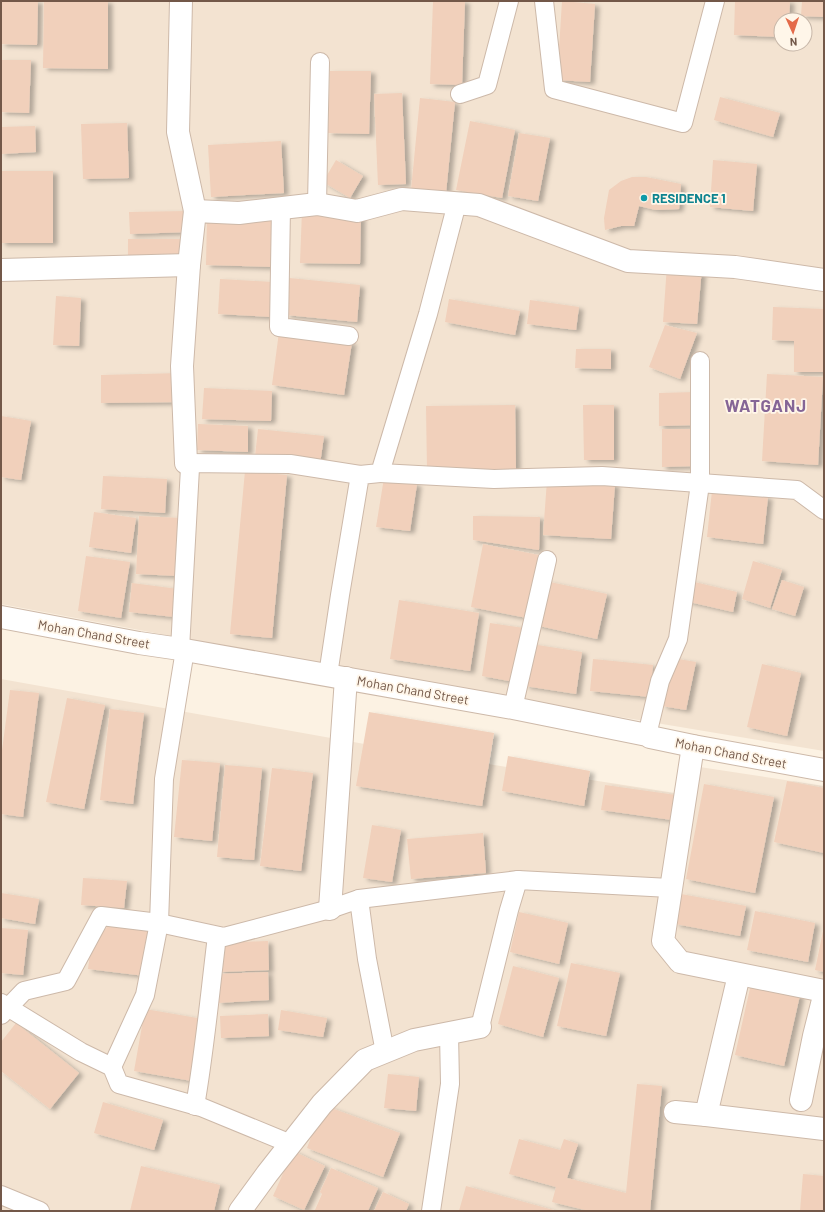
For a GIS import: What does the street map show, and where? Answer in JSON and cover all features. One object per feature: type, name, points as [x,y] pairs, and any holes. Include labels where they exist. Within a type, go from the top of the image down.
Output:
[{"type":"street","points":[[181,1],[178,132],[195,211],[189,265],[182,366],[186,463]]},
{"type":"street","points":[[195,211],[238,213],[317,204],[357,210],[402,199],[478,205],[628,261],[735,267],[824,280]]},
{"type":"street","points":[[1,270],[189,265]]},
{"type":"street","name":"Mohan Chand Street","points":[[1,617],[139,643],[514,708],[647,735],[650,737],[693,746],[824,770]]},
{"type":"street","points":[[330,909],[337,677]]},
{"type":"street","points":[[693,746],[663,941],[680,962],[824,991]]},
{"type":"street","points":[[706,1115],[739,975]]},
{"type":"street","points":[[801,1100],[824,996]]},
{"type":"street","points":[[240,1211],[322,1104],[366,1060],[414,1040],[480,1027]]},
{"type":"street","points":[[675,1112],[824,1129]]},
{"type":"lane","points":[[460,94],[486,85],[508,1]]},
{"type":"lane","points":[[544,1],[554,89],[683,123],[715,1]]},
{"type":"lane","points":[[317,204],[320,62]]},
{"type":"lane","points":[[380,473],[428,314],[457,203]]},
{"type":"lane","points":[[280,208],[279,328],[349,336]]},
{"type":"lane","points":[[647,735],[660,681],[678,639],[700,484],[700,361]]},
{"type":"lane","points":[[186,463],[290,464],[360,475],[380,473],[494,478],[602,476],[798,490],[824,510]]},
{"type":"lane","points":[[112,1067],[145,995],[159,923],[164,779],[182,650],[190,468],[186,463]]},
{"type":"lane","points":[[337,677],[341,588],[360,475]]},
{"type":"lane","points":[[514,708],[547,560]]},
{"type":"lane","points":[[480,1027],[507,917],[518,880]]},
{"type":"lane","points":[[291,1144],[195,1106],[119,1084],[112,1067],[81,1052],[3,1009],[24,991],[66,981],[101,916],[159,923],[224,937],[330,909],[359,899],[518,880],[670,888]]},
{"type":"lane","points":[[359,899],[367,959],[385,1052]]},
{"type":"lane","points":[[195,1106],[202,1068],[217,936]]},
{"type":"lane","points":[[431,1211],[450,1084],[449,1033]]},
{"type":"lane","points":[[1,1196],[40,1211]]},
{"type":"shaded area","points":[[1,1],[824,1],[824,751],[458,690],[1,604]]},
{"type":"shaded area","points":[[1,679],[398,750],[694,796],[693,766],[824,786],[824,1211],[1,1211]]},
{"type":"building","points":[[1,1],[38,1],[37,45],[1,44]]},
{"type":"building","points":[[44,1],[108,1],[108,69],[43,68]]},
{"type":"building","points":[[433,1],[465,1],[462,85],[430,84]]},
{"type":"building","points":[[562,1],[595,4],[590,82],[557,80]]},
{"type":"building","points":[[735,1],[790,1],[789,12],[773,12],[773,37],[734,35]]},
{"type":"building","points":[[802,1],[824,1],[824,17],[813,17],[813,12],[801,12]]},
{"type":"building","points":[[1,60],[31,60],[29,113],[1,112]]},
{"type":"building","points":[[330,71],[371,71],[369,134],[328,133]]},
{"type":"building","points":[[402,93],[406,184],[378,185],[374,94]]},
{"type":"building","points":[[720,97],[780,113],[773,137],[714,120]]},
{"type":"building","points":[[420,98],[455,102],[446,193],[411,190]]},
{"type":"building","points":[[470,121],[515,130],[502,198],[456,190]]},
{"type":"building","points":[[127,123],[129,178],[83,179],[81,124]]},
{"type":"building","points":[[35,126],[36,152],[1,154],[1,127]]},
{"type":"building","points":[[519,133],[550,138],[538,201],[508,196]]},
{"type":"building","points":[[281,141],[284,193],[211,197],[208,145]]},
{"type":"building","points":[[336,160],[363,176],[350,198],[323,182]]},
{"type":"building","points":[[713,160],[757,164],[753,211],[710,207]]},
{"type":"building","points":[[1,171],[53,171],[53,243],[1,243]]},
{"type":"building","name":"RESIDENCE 1","points":[[632,177],[646,177],[681,184],[679,209],[656,210],[639,206],[634,226],[621,226],[605,230],[604,218],[609,190],[621,181]]},
{"type":"building","points":[[189,211],[189,232],[130,234],[129,212]]},
{"type":"building","points":[[302,211],[361,213],[360,264],[300,263]]},
{"type":"building","points":[[207,218],[276,220],[274,267],[206,265]]},
{"type":"building","points":[[128,239],[187,239],[187,259],[128,259]]},
{"type":"building","points":[[667,265],[702,268],[697,324],[663,322]]},
{"type":"building","points":[[289,278],[360,285],[357,322],[286,315]]},
{"type":"building","points":[[220,279],[273,282],[271,317],[218,314]]},
{"type":"building","points":[[56,296],[81,298],[79,346],[53,345]]},
{"type":"building","points":[[449,299],[520,311],[515,335],[445,322]]},
{"type":"building","points":[[530,300],[579,307],[576,330],[527,324]]},
{"type":"building","points":[[773,307],[824,309],[824,372],[794,372],[794,341],[772,340]]},
{"type":"building","points":[[665,325],[697,333],[680,379],[649,367]]},
{"type":"building","points":[[279,332],[352,342],[344,395],[272,385]]},
{"type":"building","points":[[576,349],[611,349],[611,369],[575,368]]},
{"type":"building","points":[[182,373],[182,402],[101,403],[101,375]]},
{"type":"building","points":[[767,374],[823,377],[818,465],[762,461]]},
{"type":"building","points":[[204,388],[272,391],[271,421],[202,419]]},
{"type":"building","points":[[696,392],[696,425],[659,426],[659,393]]},
{"type":"building","points":[[515,405],[516,469],[427,470],[426,406]]},
{"type":"building","points":[[583,405],[614,405],[614,460],[584,460]]},
{"type":"building","points":[[1,416],[31,421],[21,480],[1,477]]},
{"type":"building","points":[[198,424],[248,426],[248,452],[197,450]]},
{"type":"building","points":[[258,429],[324,436],[320,464],[255,456]]},
{"type":"building","points":[[662,429],[696,429],[696,466],[662,467]]},
{"type":"building","points":[[245,471],[287,475],[272,638],[230,634]]},
{"type":"building","points":[[103,476],[167,479],[165,513],[101,509]]},
{"type":"building","points":[[384,478],[417,484],[410,531],[376,527]]},
{"type":"building","points":[[547,480],[615,484],[611,539],[543,535]]},
{"type":"building","points":[[712,491],[768,497],[763,544],[707,537]]},
{"type":"building","points":[[94,512],[136,518],[131,553],[89,547]]},
{"type":"building","points":[[139,516],[181,518],[178,576],[136,574]]},
{"type":"building","points":[[473,516],[540,517],[539,550],[473,540]]},
{"type":"building","points":[[483,544],[539,555],[527,618],[471,607]]},
{"type":"building","points":[[86,556],[130,562],[121,618],[78,611]]},
{"type":"building","points":[[753,561],[782,570],[770,608],[742,599]]},
{"type":"building","points":[[782,580],[804,587],[795,616],[772,609]]},
{"type":"building","points":[[545,581],[607,594],[597,639],[535,625]]},
{"type":"building","points":[[690,581],[737,592],[733,612],[685,601]]},
{"type":"building","points":[[132,583],[178,589],[174,617],[129,612]]},
{"type":"building","points":[[399,600],[479,613],[470,671],[390,659]]},
{"type":"building","points":[[490,623],[524,628],[515,682],[482,676]]},
{"type":"building","points":[[531,644],[582,652],[576,694],[525,686]]},
{"type":"building","points":[[672,658],[696,662],[686,710],[662,706]]},
{"type":"building","points":[[593,659],[653,665],[650,697],[590,691]]},
{"type":"building","points":[[762,664],[801,673],[787,736],[747,727]]},
{"type":"building","points":[[10,690],[39,693],[23,817],[1,814],[1,758]]},
{"type":"building","points":[[67,698],[105,705],[84,809],[46,802]]},
{"type":"building","points":[[110,709],[144,713],[133,804],[100,800]]},
{"type":"building","points":[[369,712],[494,733],[482,806],[356,786]]},
{"type":"building","points":[[508,756],[590,771],[584,806],[502,791]]},
{"type":"building","points":[[182,760],[220,763],[212,841],[174,837]]},
{"type":"building","points":[[225,765],[262,768],[254,860],[217,857]]},
{"type":"building","points":[[272,768],[313,773],[301,871],[260,866]]},
{"type":"building","points":[[787,781],[824,788],[824,853],[774,842]]},
{"type":"building","points":[[704,784],[774,797],[755,893],[686,879]]},
{"type":"building","points":[[605,785],[683,796],[679,821],[601,810]]},
{"type":"building","points":[[372,825],[401,830],[392,882],[363,878]]},
{"type":"building","points":[[483,833],[486,873],[411,879],[407,839]]},
{"type":"building","points":[[83,878],[127,881],[124,908],[81,905]]},
{"type":"building","points":[[1,893],[39,899],[35,924],[1,918]]},
{"type":"building","points":[[681,894],[746,906],[740,936],[675,924]]},
{"type":"building","points":[[755,911],[815,923],[808,962],[747,950]]},
{"type":"building","points":[[519,912],[568,923],[559,964],[510,952]]},
{"type":"building","points":[[110,924],[151,928],[145,976],[88,969],[91,945]]},
{"type":"building","points":[[1,928],[28,930],[23,975],[1,973]]},
{"type":"building","points":[[824,931],[824,972],[815,970]]},
{"type":"building","points":[[268,941],[269,970],[219,972],[218,943]]},
{"type":"building","points":[[571,963],[620,973],[606,1036],[557,1026]]},
{"type":"building","points":[[513,966],[559,978],[543,1037],[498,1024]]},
{"type":"building","points":[[268,972],[269,1000],[218,1003],[217,974]]},
{"type":"building","points":[[751,984],[800,995],[784,1066],[735,1055]]},
{"type":"building","points":[[145,1009],[203,1019],[192,1081],[134,1071]]},
{"type":"building","points":[[281,1010],[327,1018],[323,1037],[278,1030]]},
{"type":"building","points":[[268,1014],[269,1036],[221,1038],[220,1016]]},
{"type":"building","points":[[16,1023],[79,1073],[50,1109],[1,1071],[1,1042]]},
{"type":"building","points":[[388,1074],[419,1077],[416,1111],[384,1108]]},
{"type":"building","points":[[637,1084],[662,1086],[650,1211],[589,1211],[552,1202],[556,1187],[509,1174],[519,1139],[560,1150],[564,1139],[578,1144],[567,1178],[626,1193]]},
{"type":"building","points":[[103,1102],[163,1120],[154,1150],[94,1133]]},
{"type":"building","points":[[323,1105],[400,1133],[383,1177],[307,1148]]},
{"type":"building","points":[[293,1151],[325,1166],[304,1210],[273,1196]]},
{"type":"building","points":[[141,1166],[220,1185],[214,1211],[130,1211]]},
{"type":"building","points":[[331,1168],[378,1188],[368,1211],[315,1210],[322,1194],[320,1192]]},
{"type":"building","points":[[803,1174],[824,1176],[824,1211],[800,1211]]},
{"type":"building","points":[[466,1186],[557,1211],[459,1211]]},
{"type":"building","points":[[383,1192],[409,1204],[406,1211],[374,1211]]},
{"type":"place","name":"RESIDENCE 1","points":[[644,198]]},
{"type":"district","name":"WATGANJ","points":[[766,405]]}]
